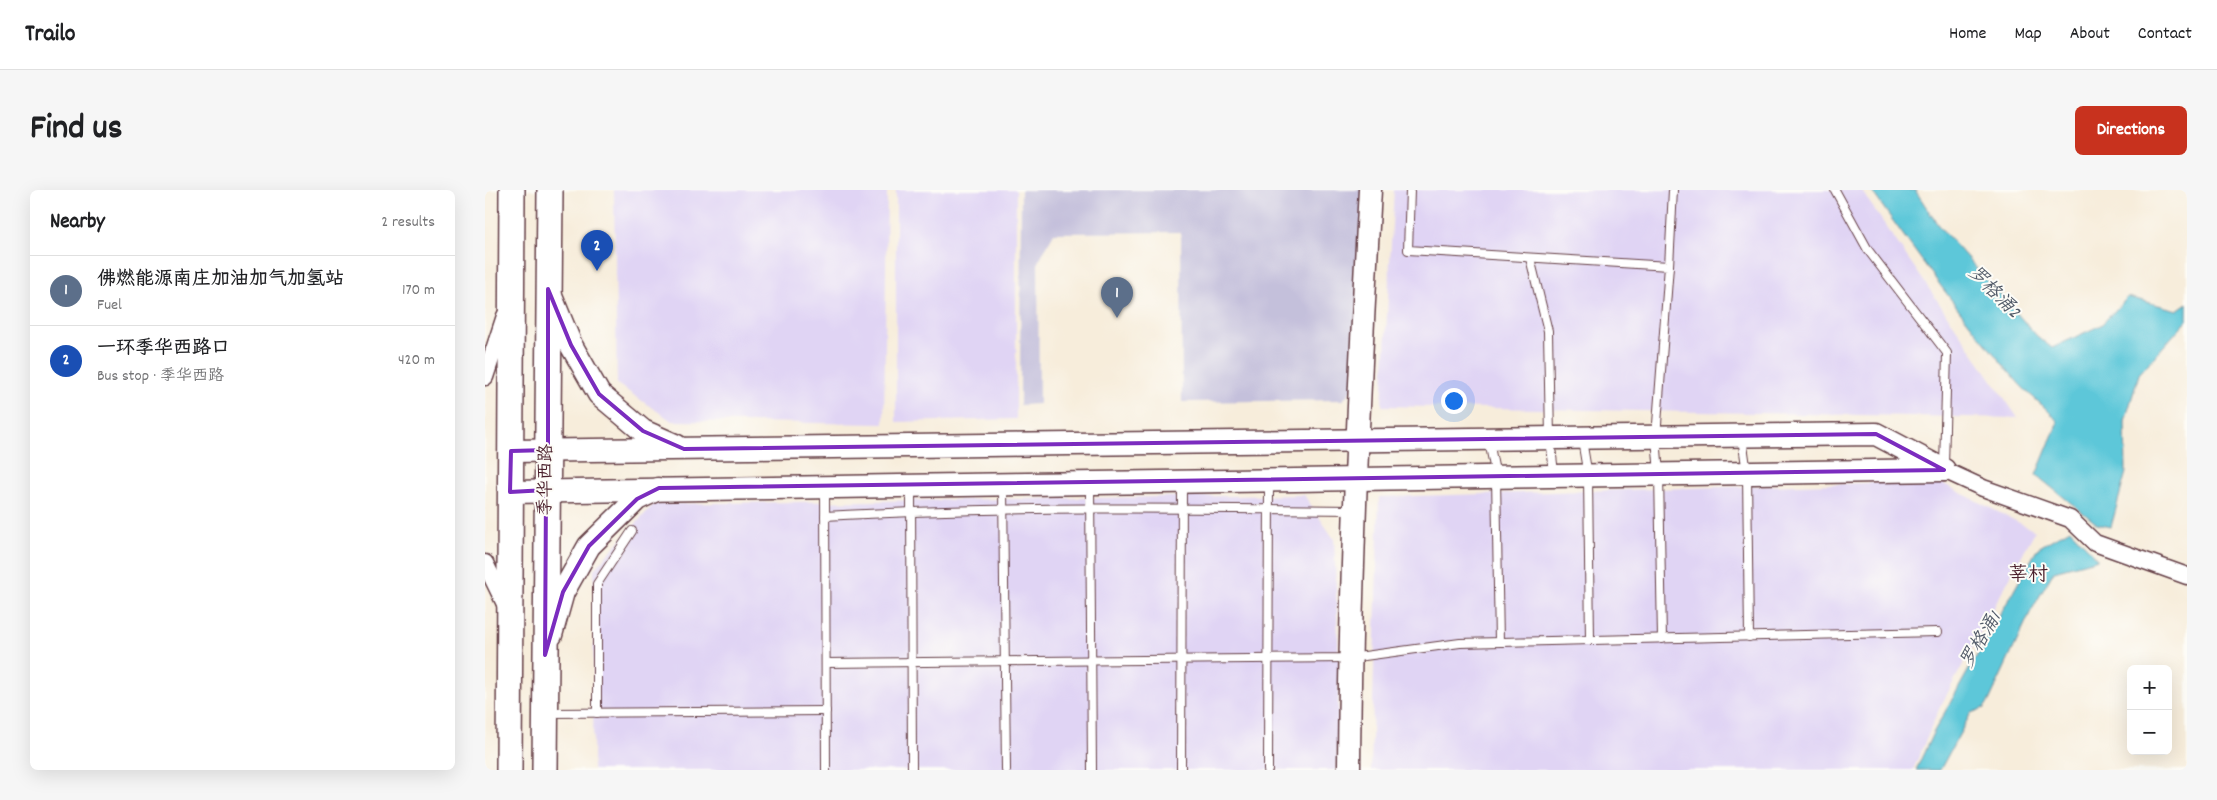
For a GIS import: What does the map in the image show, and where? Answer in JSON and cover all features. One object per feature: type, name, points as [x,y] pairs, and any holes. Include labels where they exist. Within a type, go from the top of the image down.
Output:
[{"type":"main road","name":"季华西路","points":[[509,770],[513,290],[512,190]]},
{"type":"main road","name":"季华西路","points":[[545,770],[549,190]]},
{"type":"street","points":[[1349,770],[1356,441],[1370,190]]},
{"type":"street","points":[[485,377],[513,290]]},
{"type":"street","points":[[548,290],[571,345],[599,394],[643,431],[685,449]]},
{"type":"street","points":[[511,451],[1876,434],[1944,470],[1983,488],[2070,519],[2095,543],[2187,576]]},
{"type":"street","points":[[510,492],[659,488],[1269,481],[1944,470]]},
{"type":"street","points":[[545,655],[563,592],[589,546],[637,499],[659,488]]},
{"type":"street","points":[[485,563],[509,613]]},
{"type":"lane","points":[[1410,190],[1408,250],[1669,266]]},
{"type":"lane","points":[[1662,638],[1657,437],[1673,190]]},
{"type":"lane","points":[[1835,190],[1867,250],[1947,353],[1944,470]]},
{"type":"lane","points":[[1530,258],[1548,331],[1554,476]]},
{"type":"lane","points":[[1742,436],[1747,473],[1749,637]]},
{"type":"lane","points":[[1581,438],[1588,476],[1590,640]]},
{"type":"lane","points":[[1488,439],[1496,477],[1499,642]]},
{"type":"lane","points":[[1268,770],[1269,481]]},
{"type":"lane","points":[[1181,770],[1183,482]]},
{"type":"lane","points":[[1090,483],[1092,770]]},
{"type":"lane","points":[[1003,484],[1006,770]]},
{"type":"lane","points":[[911,485],[912,770]]},
{"type":"lane","points":[[825,486],[826,770]]},
{"type":"lane","points":[[825,516],[911,511],[1003,509],[1183,508],[1355,510]]},
{"type":"lane","points":[[597,713],[597,584],[631,532]]},
{"type":"lane","points":[[825,663],[1350,658],[1460,643],[1938,632]]},
{"type":"lane","points":[[545,713],[826,711]]},
{"type":"highlighted area","points":[[548,289],[571,345],[599,394],[643,431],[684,449],[1876,434],[1944,470],[659,488],[637,499],[589,546],[563,592],[545,655],[546,490],[510,492],[511,451],[548,450]]},
{"type":"shaded area","points":[[614,190],[887,190],[884,424],[672,421],[617,384]]},
{"type":"shaded area","points":[[896,190],[1016,190],[1016,419],[896,422]]},
{"type":"shaded area","points":[[1021,190],[1364,190],[1354,387],[1343,400],[1182,402],[1181,232],[1054,233],[1038,262],[1039,404],[1020,405]]},
{"type":"shaded area","points":[[1394,190],[1861,190],[2018,418],[1382,406]]},
{"type":"shaded area","points":[[1938,481],[2035,531],[1940,707],[1913,770],[1371,770],[1379,497]]},
{"type":"shaded area","points":[[1304,495],[1334,539],[1339,664],[1337,770],[593,770],[594,569],[654,504]]},
{"type":"water","name":"罗格涌2","points":[[1871,190],[1915,190],[1938,225],[2037,336],[2052,348],[2101,325],[2128,297],[2177,310],[2187,303],[2187,320],[2139,374],[2125,421],[2126,472],[2111,527],[2097,524],[2036,475],[2058,422],[2020,385],[1977,333],[1923,263]]},
{"type":"water","points":[[2070,529],[2098,559],[2054,571],[2030,613],[1989,701],[1984,708],[1971,713],[1940,770],[1916,770],[1933,733],[2038,548]]},
{"type":"place","name":"一环季华西路口","points":[[597,271]]},
{"type":"place","name":"佛燃能源南庄加油加气加氢站","points":[[1117,318]]},
{"type":"district","name":"莘村","points":[[2028,576]]},
{"type":"water label","name":"罗格涌1","points":[[1982,641]]}]
